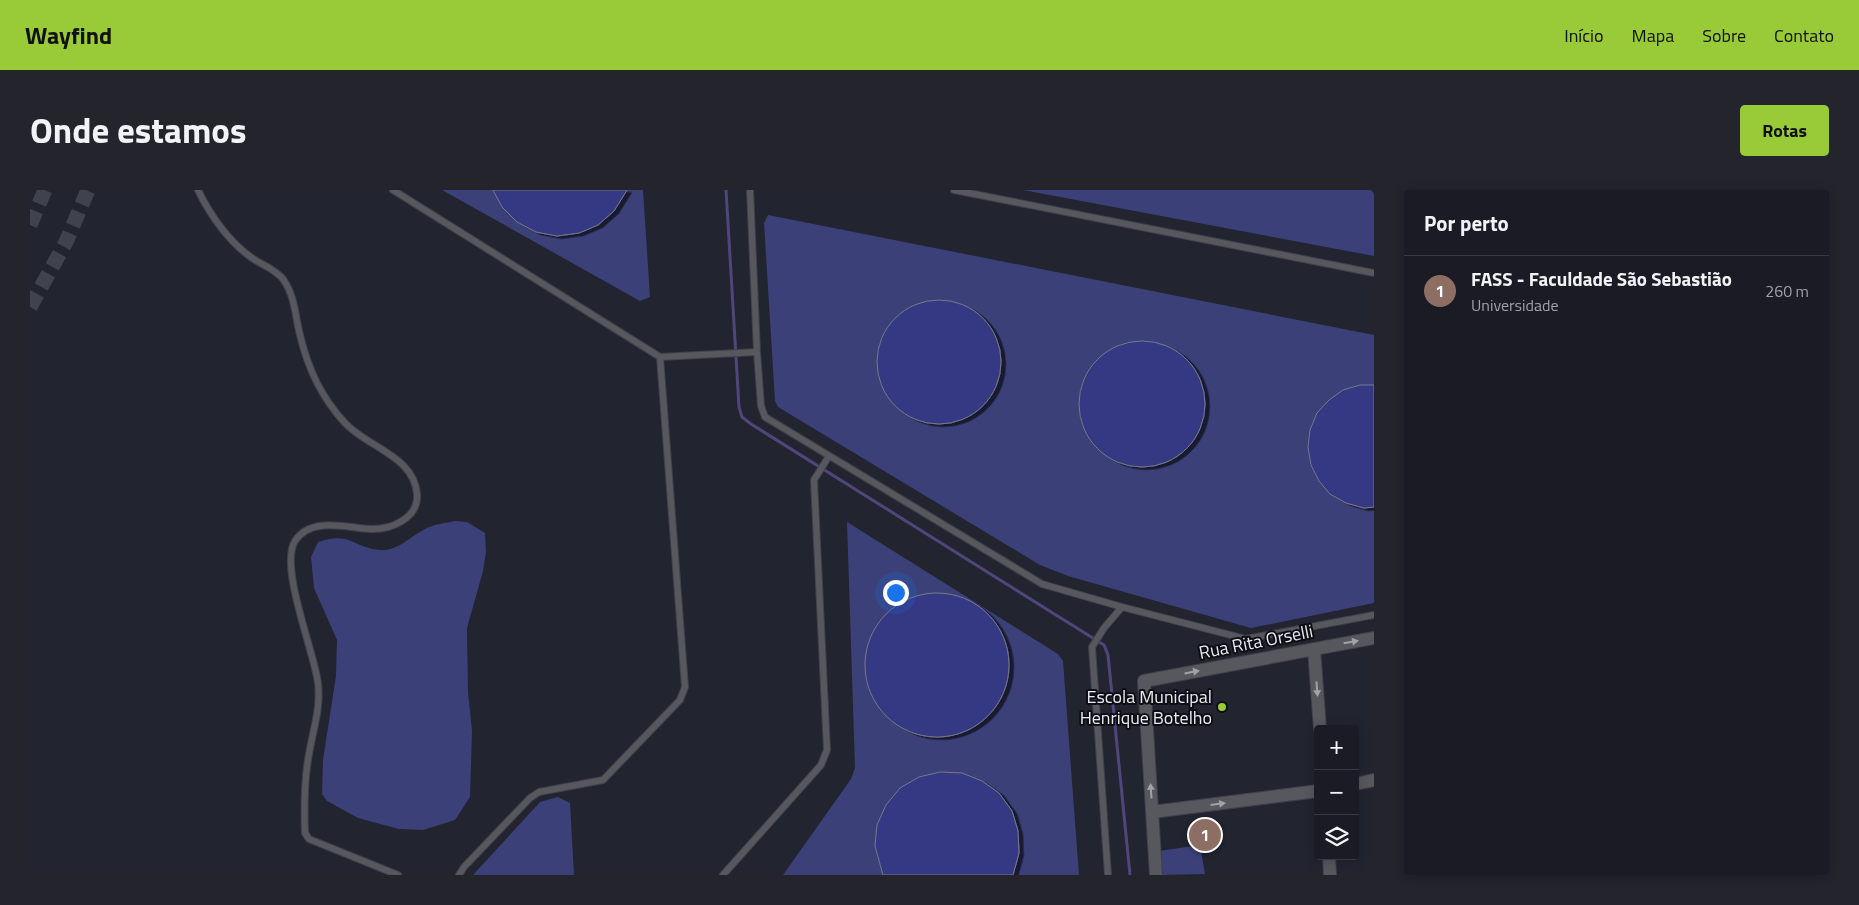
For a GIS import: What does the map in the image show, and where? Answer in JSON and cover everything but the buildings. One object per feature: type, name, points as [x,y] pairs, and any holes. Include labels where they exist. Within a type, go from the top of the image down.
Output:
[{"type":"street","name":"Rua Rita Orselli","points":[[1152,812],[1144,681],[1374,638]]},
{"type":"street","points":[[1314,649],[1320,725]]},
{"type":"street","points":[[1359,783],[1374,780]]},
{"type":"street","points":[[1156,875],[1152,812],[1314,792]]},
{"type":"street","points":[[1329,860],[1330,875]]},
{"type":"lane","points":[[198,190],[204,203],[230,239],[252,258],[272,269],[282,278],[292,295],[306,356],[321,393],[347,426],[403,464],[412,478],[417,492],[416,506],[407,517],[393,525],[371,530],[337,524],[312,529],[294,542],[289,562],[318,683],[317,718],[304,785],[304,833],[309,839],[398,875]]},
{"type":"lane","points":[[393,190],[660,358],[757,352]]},
{"type":"lane","points":[[750,190],[757,352],[761,406],[765,417],[1042,584],[1246,639],[1374,616]]},
{"type":"lane","points":[[954,190],[1374,273]]},
{"type":"lane","points":[[459,875],[464,866],[530,798],[539,792],[603,780],[680,700],[685,687],[660,358]]},
{"type":"lane","points":[[723,875],[821,765],[827,750],[814,480],[829,456]]},
{"type":"lane","points":[[1108,875],[1092,647],[1104,628],[1122,606]]},
{"type":"shaded area","points":[[442,190],[643,190],[650,297],[640,301]]},
{"type":"shaded area","points":[[1023,190],[1374,190],[1374,256]]},
{"type":"shaded area","points":[[768,215],[1374,335],[1374,603],[1251,628],[1068,576],[1040,565],[778,407],[775,401],[764,223]]},
{"type":"shaded area","points":[[455,521],[467,522],[485,533],[486,552],[483,571],[467,628],[468,692],[472,731],[470,797],[455,820],[423,830],[399,829],[358,818],[327,801],[322,794],[323,760],[336,676],[337,640],[314,588],[311,557],[318,542],[329,539],[346,539],[366,547],[384,550],[395,548],[429,527]]},
{"type":"shaded area","points":[[847,522],[1058,654],[1063,661],[1079,875],[783,875],[851,779],[855,768]]},
{"type":"shaded area","points":[[558,797],[570,803],[574,875],[473,875],[540,802]]},
{"type":"shaded area","points":[[1200,845],[1205,874],[1163,875],[1159,851]]},
{"type":"waterway","points":[[726,190],[739,407],[742,417],[1104,645],[1108,655],[1130,875]]},
{"type":"tunnel","points":[[30,225],[45,190]]},
{"type":"tunnel","points":[[30,307],[66,242],[88,190]]},
{"type":"place","name":"Escola Municipal Henrique Botelho","points":[[1222,707]]},
{"type":"place","name":"FASS - Faculdade São Sebastião","points":[[1205,835]]}]
